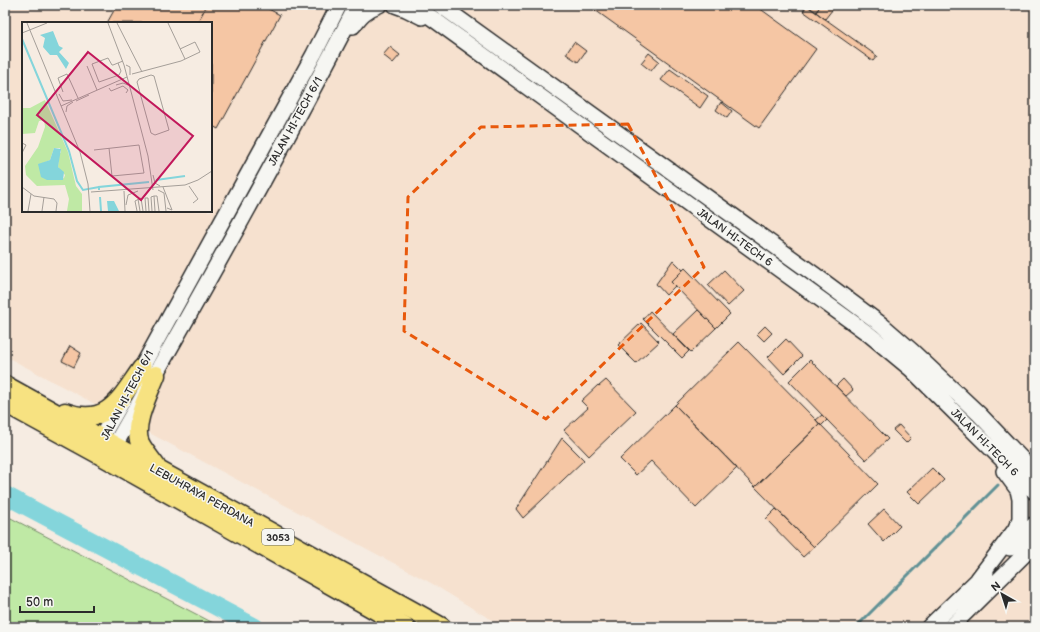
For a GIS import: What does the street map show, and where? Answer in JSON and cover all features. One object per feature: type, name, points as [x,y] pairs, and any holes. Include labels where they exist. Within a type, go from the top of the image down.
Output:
[{"type":"main road","points":[[26,396],[77,416],[90,417],[105,412],[117,403],[149,371]]},
{"type":"main road","points":[[149,371],[138,431],[140,442],[146,453],[162,473]]},
{"type":"main road","name":"LEBUHRAYA PERDANA","points":[[5,385],[442,627]]},
{"type":"main road","name":"LEBUHRAYA PERDANA","points":[[5,403],[405,627]]},
{"type":"street","points":[[321,58],[331,5]]},
{"type":"street","name":"JALAN HI-TECH 6/1","points":[[321,58],[338,5]]},
{"type":"street","name":"JALAN HI-TECH 6/1","points":[[100,455],[149,371],[321,58],[357,5]]},
{"type":"street","points":[[321,58],[362,14],[370,8],[379,5]]},
{"type":"street","points":[[395,5],[406,9],[458,37]]},
{"type":"street","name":"JALAN HI-TECH 6","points":[[414,5],[875,338],[1035,473]]},
{"type":"street","name":"JALAN HI-TECH 6","points":[[440,5],[815,275],[882,325],[913,352],[986,432],[1035,492]]},
{"type":"street","points":[[986,432],[1035,463]]},
{"type":"street","points":[[978,579],[1015,530],[1020,519],[1018,490],[986,432]]},
{"type":"street","points":[[929,627],[1035,524]]},
{"type":"street","points":[[951,627],[1035,544]]},
{"type":"street","points":[[958,627],[980,598]]},
{"type":"highlighted area","points":[[628,124],[704,267],[546,419],[404,331],[408,197],[481,127]]},
{"type":"shaded area","points":[[5,5],[1035,5],[1035,627],[503,627],[431,583],[5,356]]},
{"type":"green space","points":[[5,515],[221,627],[72,627],[67,622],[47,627],[5,627]]},
{"type":"building","points":[[117,5],[207,5],[198,22],[108,22]]},
{"type":"building","points":[[207,5],[261,5],[280,15],[218,129],[212,126],[212,22],[198,22]]},
{"type":"building","points":[[588,5],[755,5],[816,49],[759,128]]},
{"type":"building","points":[[807,5],[821,5],[816,12]]},
{"type":"building","points":[[821,5],[836,5],[825,19],[816,12]]},
{"type":"building","points":[[807,6],[877,56],[873,61],[803,11]]},
{"type":"building","points":[[574,42],[586,51],[578,62],[566,54]]},
{"type":"building","points":[[390,47],[400,55],[393,63],[383,55]]},
{"type":"building","points":[[649,53],[659,61],[651,71],[641,63]]},
{"type":"building","points":[[670,69],[708,96],[700,108],[661,80]]},
{"type":"building","points":[[721,102],[732,111],[727,118],[716,110]]},
{"type":"building","points":[[673,260],[683,270],[671,282],[675,286],[666,295],[656,284]]},
{"type":"building","points":[[685,268],[730,314],[716,328],[671,282]]},
{"type":"building","points":[[724,270],[744,291],[728,306],[708,285]]},
{"type":"building","points":[[698,310],[716,328],[691,352],[673,334]]},
{"type":"building","points":[[650,311],[689,351],[682,358],[643,319]]},
{"type":"building","points":[[641,323],[659,342],[636,363],[618,345]]},
{"type":"building","points":[[765,326],[772,333],[764,341],[757,334]]},
{"type":"building","points":[[786,339],[802,356],[784,374],[768,357]]},
{"type":"building","points":[[739,342],[820,424],[755,487],[675,405]]},
{"type":"building","points":[[70,346],[81,353],[74,367],[62,361]]},
{"type":"building","points":[[810,360],[888,439],[866,460],[789,381]]},
{"type":"building","points":[[843,379],[853,390],[846,396],[836,386]]},
{"type":"building","points":[[606,380],[636,411],[589,456],[564,430],[588,408],[581,401],[598,385],[599,386]]},
{"type":"building","points":[[675,405],[737,468],[696,508],[651,461],[636,475],[620,459]]},
{"type":"building","points":[[822,415],[827,420],[821,426],[816,420]]},
{"type":"building","points":[[820,424],[878,484],[814,547],[755,487]]},
{"type":"building","points":[[899,425],[911,438],[906,443],[893,430]]},
{"type":"building","points":[[562,438],[584,460],[523,518],[516,509]]},
{"type":"building","points":[[932,468],[944,480],[919,504],[907,492]]},
{"type":"building","points":[[776,509],[814,547],[803,557],[766,519]]},
{"type":"building","points":[[884,509],[900,526],[884,542],[868,524]]},
{"type":"waterway","points":[[856,627],[998,485]]},
{"type":"waterway","points":[[5,495],[255,627]]}]
